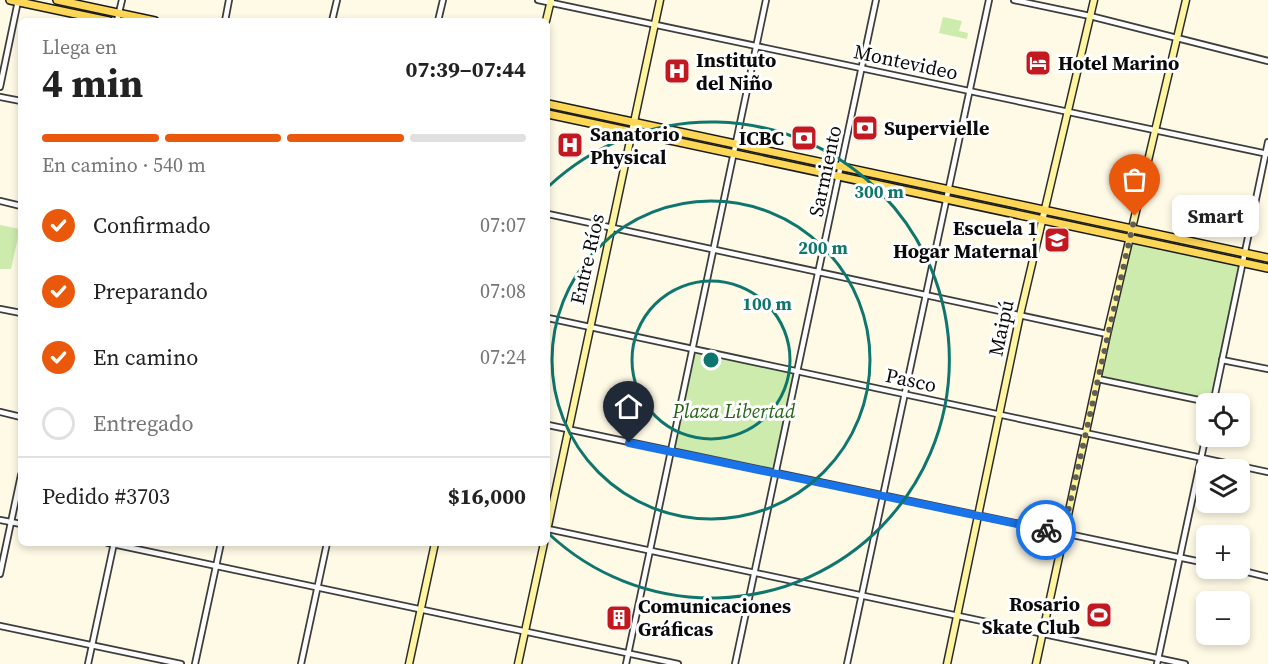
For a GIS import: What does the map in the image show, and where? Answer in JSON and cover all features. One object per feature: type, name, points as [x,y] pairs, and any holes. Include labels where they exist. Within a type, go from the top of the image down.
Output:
[{"type":"main road","points":[[57,0],[118,17]]},
{"type":"main road","name":"Entre Ríos","points":[[550,518],[660,0]]},
{"type":"main road","name":"Maipú","points":[[947,664],[1020,315],[1094,0]]},
{"type":"main road","points":[[1036,664],[1107,334],[1186,0]]},
{"type":"main road","points":[[16,1],[95,18]]},
{"type":"main road","points":[[547,18],[550,1]]},
{"type":"main road","points":[[550,104],[1268,258]]},
{"type":"main road","points":[[550,114],[1268,268]]},
{"type":"main road","points":[[410,664],[434,546]]},
{"type":"main road","points":[[518,664],[543,546]]},
{"type":"street","points":[[118,17],[122,0]]},
{"type":"street","points":[[226,18],[229,0]]},
{"type":"street","points":[[333,18],[337,0]]},
{"type":"street","points":[[439,18],[442,0]]},
{"type":"street","name":"Montevideo","points":[[538,0],[1267,153]]},
{"type":"street","points":[[626,664],[766,0]]},
{"type":"street","name":"Sarmiento","points":[[735,664],[876,0]]},
{"type":"street","points":[[847,664],[989,0]]},
{"type":"street","points":[[1014,0],[1090,16],[1268,61]]},
{"type":"street","points":[[0,87],[16,1]]},
{"type":"street","points":[[0,97],[18,100]]},
{"type":"street","points":[[1215,393],[1268,142]]},
{"type":"street","points":[[0,201],[18,205]]},
{"type":"street","points":[[550,214],[1107,334]]},
{"type":"street","points":[[0,309],[18,312]]},
{"type":"street","name":"Pasco","points":[[550,318],[1268,472]]},
{"type":"street","points":[[1222,360],[1268,369]]},
{"type":"street","points":[[1098,379],[1196,399]]},
{"type":"street","points":[[0,412],[18,416]]},
{"type":"street","points":[[550,426],[1196,561]]},
{"type":"street","points":[[1158,661],[1203,447]]},
{"type":"street","points":[[0,574],[18,489]]},
{"type":"street","points":[[0,520],[18,524]]},
{"type":"street","points":[[550,528],[1158,661],[1185,664]]},
{"type":"street","points":[[88,664],[111,546]]},
{"type":"street","points":[[126,546],[678,664]]},
{"type":"street","points":[[195,664],[220,546]]},
{"type":"street","points":[[301,664],[326,546]]},
{"type":"street","points":[[1250,573],[1268,577]]},
{"type":"street","points":[[0,626],[181,664]]},
{"type":"green space","points":[[943,17],[962,21],[959,31],[968,33],[967,39],[939,33]]},
{"type":"green space","points":[[550,104],[1268,258],[1268,268],[1243,263],[1215,393],[1196,393],[1196,399],[1098,379],[1130,239],[550,114]]},
{"type":"green space","points":[[0,225],[18,229],[11,269],[0,269]]},
{"type":"green space","name":"Plaza Libertad","points":[[691,349],[797,371],[776,472],[670,452]]},
{"type":"way so far","points":[[1046,530],[1063,534],[1135,216]]},
{"type":"place","name":"Hotel Marino","points":[[1038,63]]},
{"type":"place","name":"Instituto del Niño","points":[[677,71]]},
{"type":"place","name":"Supervielle","points":[[865,128]]},
{"type":"place","name":"ICBC","points":[[804,138]]},
{"type":"place","name":"Sanatorio Physical","points":[[570,145]]},
{"type":"place","name":"Smart","points":[[1135,216]]},
{"type":"place","name":"Escuela 1 Hogar Maternal","points":[[1057,240]]},
{"type":"place","name":"Rosario Skate Club","points":[[1099,615]]},
{"type":"place","name":"Comunicaciones Gráficas","points":[[619,618]]},
{"type":"route","points":[[629,443],[1046,530]]}]
